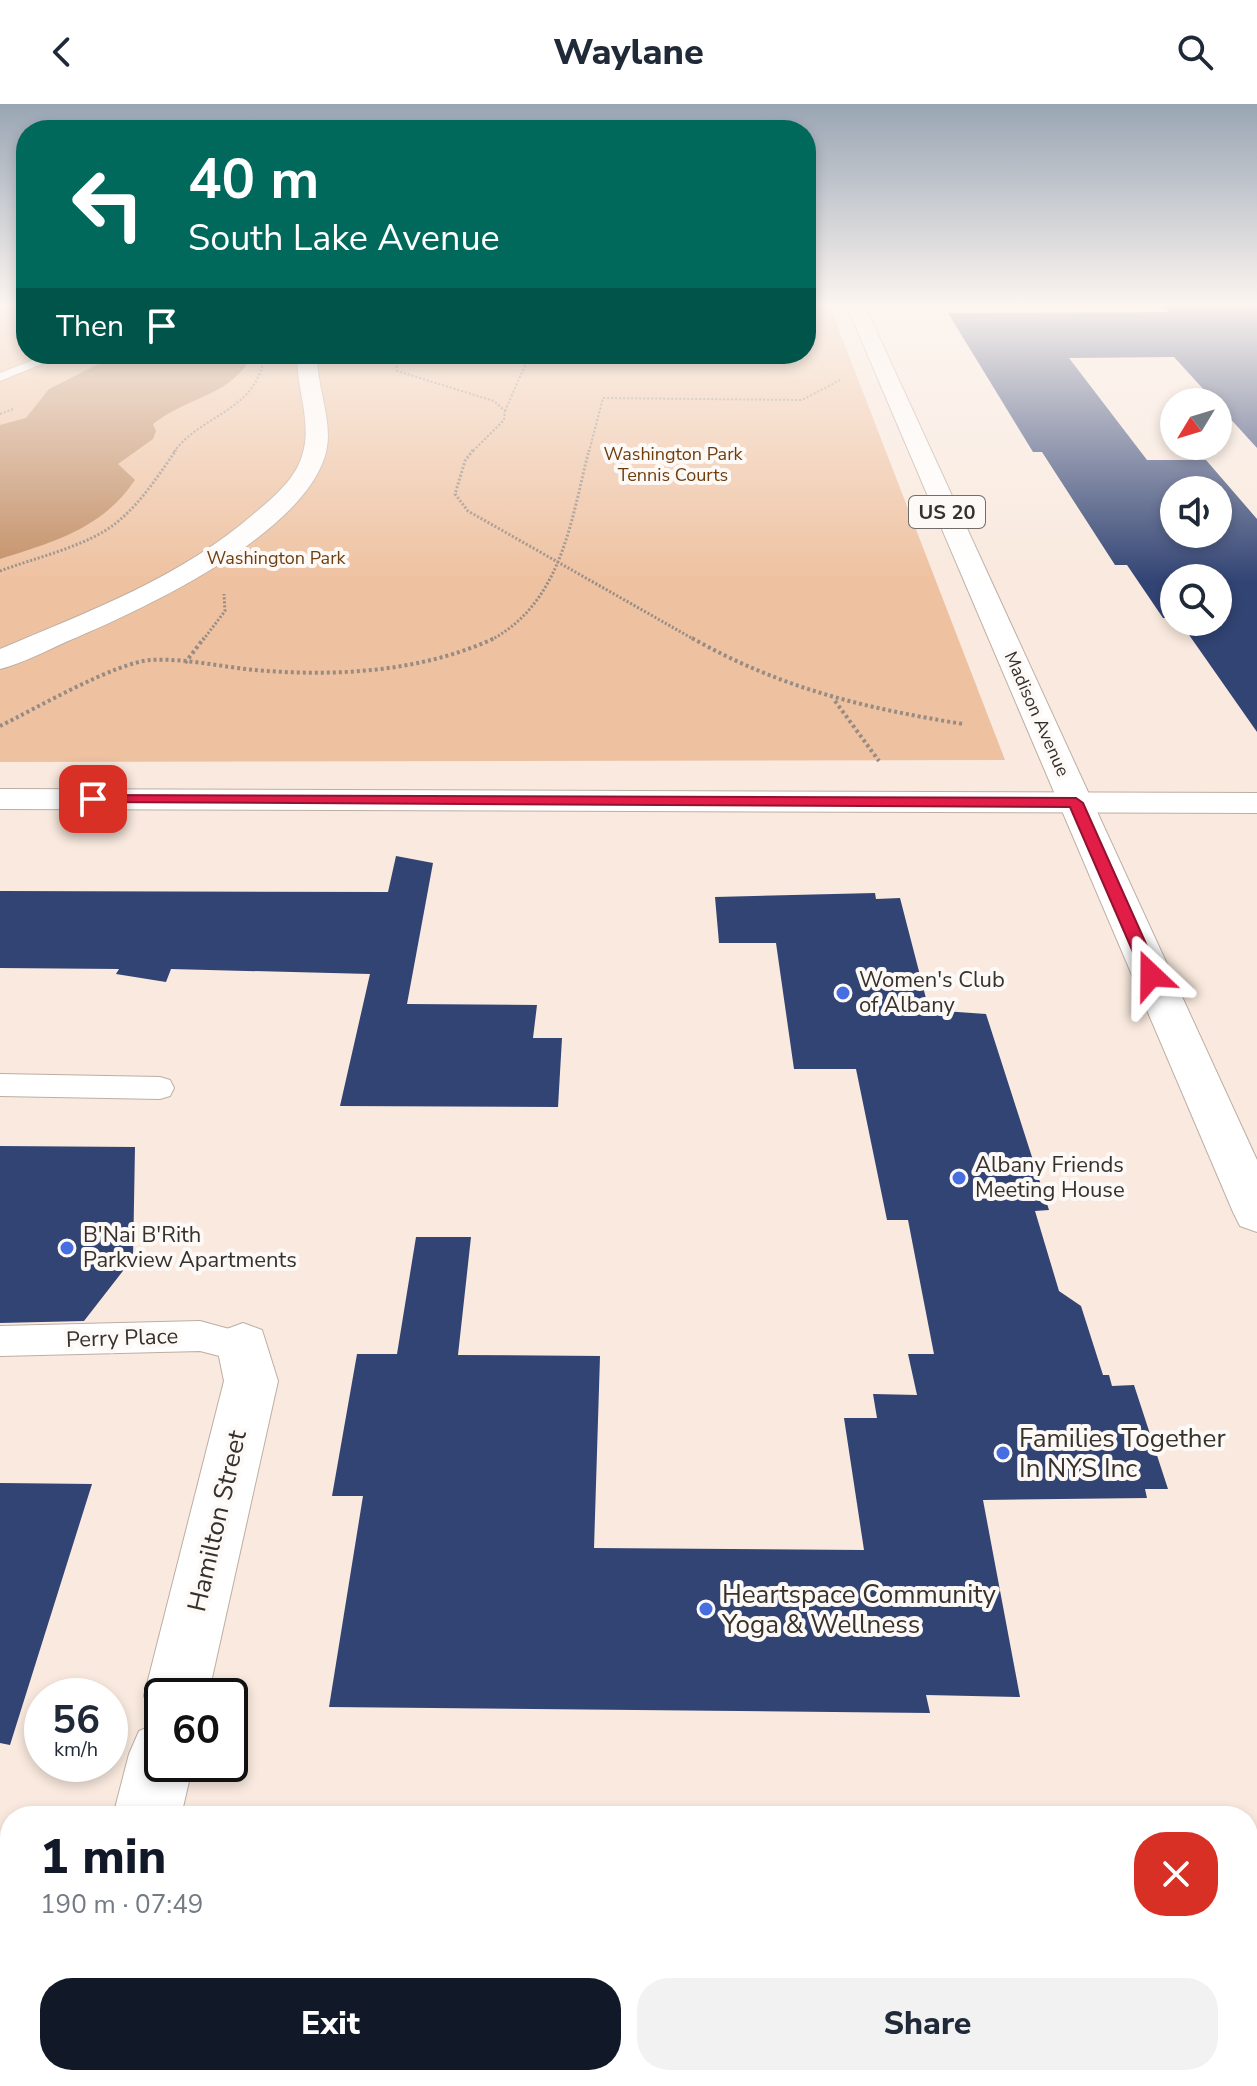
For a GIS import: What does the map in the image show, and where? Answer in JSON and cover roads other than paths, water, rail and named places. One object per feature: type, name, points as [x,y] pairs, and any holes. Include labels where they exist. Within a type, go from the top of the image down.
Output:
[{"type":"street","points":[[0,660],[210,562],[247,535],[297,486],[313,457],[320,430],[311,396]]},
{"type":"street","name":"Madison Avenue","points":[[896,396],[1257,1212]]},
{"type":"street","points":[[0,799],[1257,803]]},
{"type":"street","name":"Hamilton Street","points":[[180,1678],[251,1381],[243,1347]]},
{"type":"street","points":[[149,1806],[155,1782]]},
{"type":"lane","points":[[0,1085],[160,1088]]},
{"type":"lane","name":"Perry Place","points":[[0,1341],[200,1336],[243,1347]]},
{"type":"place","name":"Women's Club of Albany","points":[[843,993]]},
{"type":"place","name":"Albany Friends Meeting House","points":[[959,1178]]},
{"type":"place","name":"B'Nai B'Rith Parkview Apartments","points":[[67,1248]]},
{"type":"place","name":"Families Together In NYS Inc","points":[[1003,1453]]},
{"type":"place","name":"Heartspace Community Yoga & Wellness","points":[[706,1609]]},
{"type":"park label","name":"Washington Park Tennis Courts","points":[[673,464]]},
{"type":"park label","name":"Washington Park","points":[[276,558]]}]
